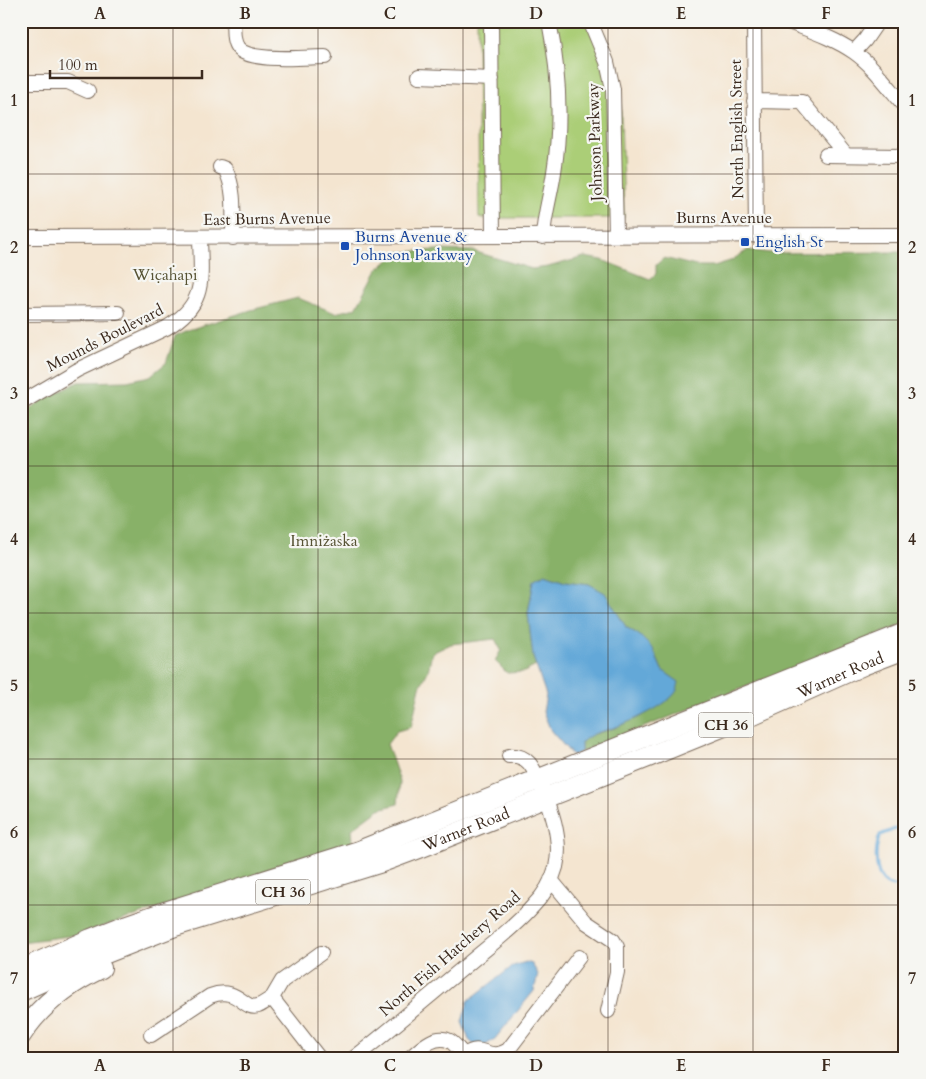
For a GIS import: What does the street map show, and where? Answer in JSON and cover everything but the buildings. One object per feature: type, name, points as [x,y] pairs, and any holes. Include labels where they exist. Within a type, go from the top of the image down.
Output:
[{"type":"highway","name":"Warner Road","points":[[21,991],[101,955],[175,926],[382,862],[542,788],[905,633]]},
{"type":"highway","name":"Warner Road","points":[[21,970],[91,939],[165,912],[359,851],[700,736],[863,665],[905,649]]},
{"type":"highway","points":[[21,1035],[36,1014],[53,997],[87,974],[175,926]]},
{"type":"street","points":[[233,21],[236,44],[240,50],[247,54],[261,57],[324,57]]},
{"type":"street","points":[[491,21],[493,236]]},
{"type":"street","points":[[543,237],[554,171],[559,102],[557,66],[549,21]]},
{"type":"street","name":"Johnson Parkway","points":[[590,21],[607,62],[613,88],[616,236]]},
{"type":"street","name":"North English Street","points":[[754,21],[756,236]]},
{"type":"street","points":[[786,21],[837,42],[854,52],[867,62],[905,106]]},
{"type":"street","points":[[854,52],[878,21]]},
{"type":"street","points":[[419,76],[492,79]]},
{"type":"street","points":[[21,82],[68,82],[88,91]]},
{"type":"street","points":[[754,101],[802,102],[845,154]]},
{"type":"street","points":[[826,155],[901,156],[905,158]]},
{"type":"street","points":[[220,167],[225,169],[230,183],[233,238]]},
{"type":"street","name":"Burns Avenue","points":[[543,237],[905,235]]},
{"type":"street","name":"East Burns Avenue","points":[[21,237],[543,237]]},
{"type":"street","name":"Mounds Boulevard","points":[[21,403],[77,370],[166,328],[190,310],[200,292],[200,238]]},
{"type":"street","points":[[21,314],[118,313]]},
{"type":"street","name":"North Fish Hatchery Road","points":[[354,1058],[518,921],[543,895],[551,880],[556,866],[557,834],[542,788],[527,760],[516,756],[509,756]]},
{"type":"street","points":[[551,880],[586,922],[613,940],[617,946],[617,972],[608,1011]]},
{"type":"street","points":[[151,1035],[210,996],[219,993],[229,993],[237,996],[246,1004],[257,1006],[272,998],[282,981],[321,953]]},
{"type":"street","points":[[410,1058],[434,1040],[444,1039],[451,1041],[463,1056],[476,1050],[490,1055],[500,1054],[508,1050],[579,957]]},
{"type":"street","points":[[272,998],[319,1058]]},
{"type":"green space","points":[[477,21],[599,21],[610,48],[620,86],[624,218],[479,218]]},
{"type":"green space","name":"Wic̣aḣapi","points":[[748,250],[770,253],[905,252],[905,624],[581,752],[581,743],[587,736],[615,728],[679,683],[662,670],[653,649],[639,635],[626,627],[616,612],[589,584],[565,581],[545,574],[534,580],[528,613],[533,657],[536,666],[524,672],[507,673],[495,661],[501,650],[495,639],[451,644],[432,653],[428,671],[420,687],[411,727],[397,731],[387,744],[400,782],[398,804],[379,809],[352,829],[353,842],[266,873],[77,935],[21,942],[21,415],[40,402],[78,382],[127,381],[150,376],[166,363],[175,336],[188,330],[251,310],[298,298],[335,313],[356,308],[377,270],[398,252],[473,251],[532,269],[548,267],[584,257],[602,260],[650,279],[656,274],[656,265],[664,258],[696,266],[714,266],[730,261]]},
{"type":"water","points":[[545,574],[565,581],[589,584],[605,593],[626,627],[639,635],[653,649],[662,670],[679,682],[677,690],[666,702],[638,718],[588,737],[581,743],[581,752],[573,756],[551,731],[543,712],[546,695],[533,657],[528,613],[534,580]]},
{"type":"water","points":[[526,962],[532,964],[538,974],[534,991],[494,1040],[484,1046],[473,1044],[469,1040],[462,1022],[468,1001],[513,966]]},
{"type":"waterway","points":[[905,820],[895,829],[880,835],[876,856],[879,872],[886,883],[893,886],[905,884]]},
{"type":"place","name":"English St","points":[[745,242]]},
{"type":"place","name":"Burns Avenue & Johnson Parkway","points":[[345,246]]},
{"type":"park label","name":"Imniżaska","points":[[324,541]]}]
